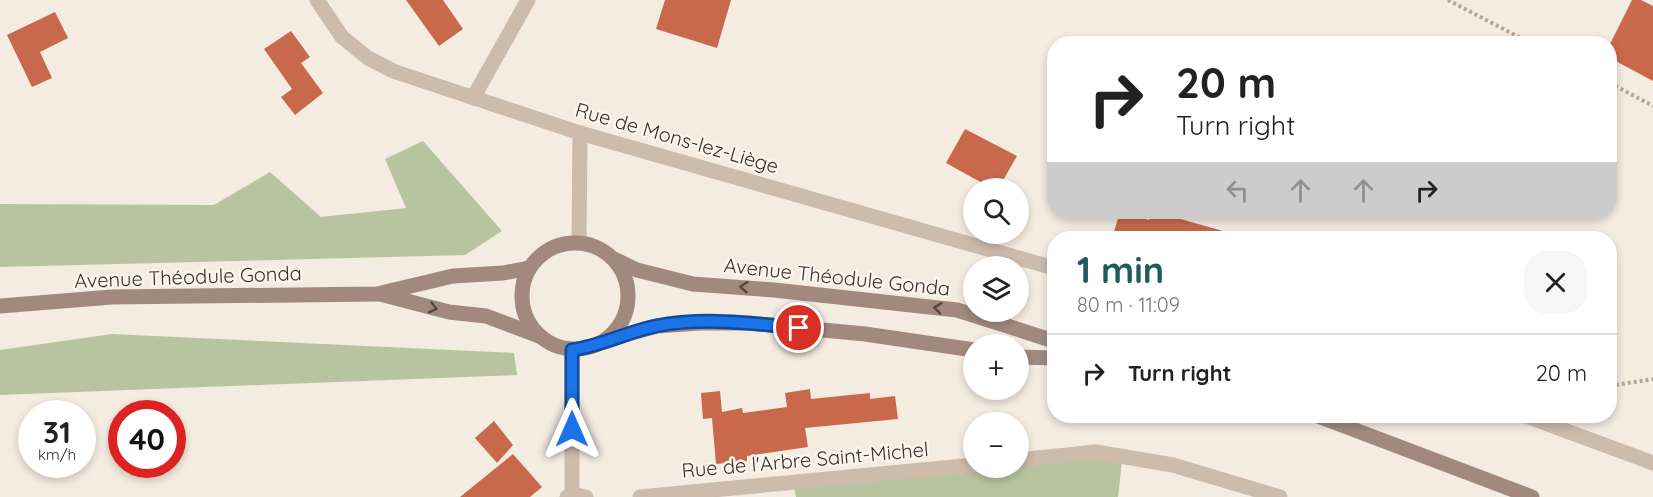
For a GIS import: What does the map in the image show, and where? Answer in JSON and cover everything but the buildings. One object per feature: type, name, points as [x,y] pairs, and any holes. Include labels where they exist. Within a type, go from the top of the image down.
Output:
[{"type":"main road","points":[[606,340],[617,330],[628,302],[628,286],[623,272],[614,259],[592,245],[579,242],[564,243],[550,248],[529,268],[523,282],[522,297],[524,312],[530,326],[540,337],[555,346],[572,350],[589,348],[606,340],[657,326],[749,323],[865,334],[963,348]]},
{"type":"main road","name":"Avenue Théodule Gonda","points":[[614,259],[637,270],[693,284],[774,290],[957,310],[1047,339]]},
{"type":"main road","name":"Avenue Théodule Gonda","points":[[0,306],[112,297],[377,294],[453,276],[503,273],[529,268]]},
{"type":"main road","name":"Avenue Théodule Gonda","points":[[377,294],[449,312],[486,316],[540,337]]},
{"type":"main road","points":[[1029,357],[1047,358]]},
{"type":"main road","points":[[1336,423],[1532,497]]},
{"type":"street","name":"Rue de Mons-lez-Liège","points":[[317,0],[342,37],[368,58],[393,71],[580,133],[1047,266]]},
{"type":"street","points":[[473,98],[528,0]]},
{"type":"street","points":[[579,242],[580,133]]},
{"type":"street","points":[[572,350],[575,496]]},
{"type":"street","points":[[1545,423],[1653,463]]},
{"type":"street","points":[[1029,459],[1096,452],[1173,465],[1280,497]]},
{"type":"street","name":"Rue de l'Arbre Saint-Michel","points":[[639,497],[963,466]]},
{"type":"path","points":[[1448,0],[1518,36]]},
{"type":"path","points":[[1617,87],[1653,106]]},
{"type":"path","points":[[1617,385],[1653,379]]},
{"type":"green space","points":[[423,141],[502,231],[465,255],[0,267],[0,204],[214,205],[270,172],[321,217],[406,208],[385,159]]},
{"type":"green space","points":[[112,334],[514,353],[517,375],[0,395],[0,350]]},
{"type":"green space","points":[[1096,452],[1122,461],[1118,497],[796,497],[793,483],[963,469],[963,478],[1029,478],[1029,459]]},
{"type":"route","points":[[572,429],[572,350],[589,348],[606,340],[657,326],[749,323],[799,328]]}]
